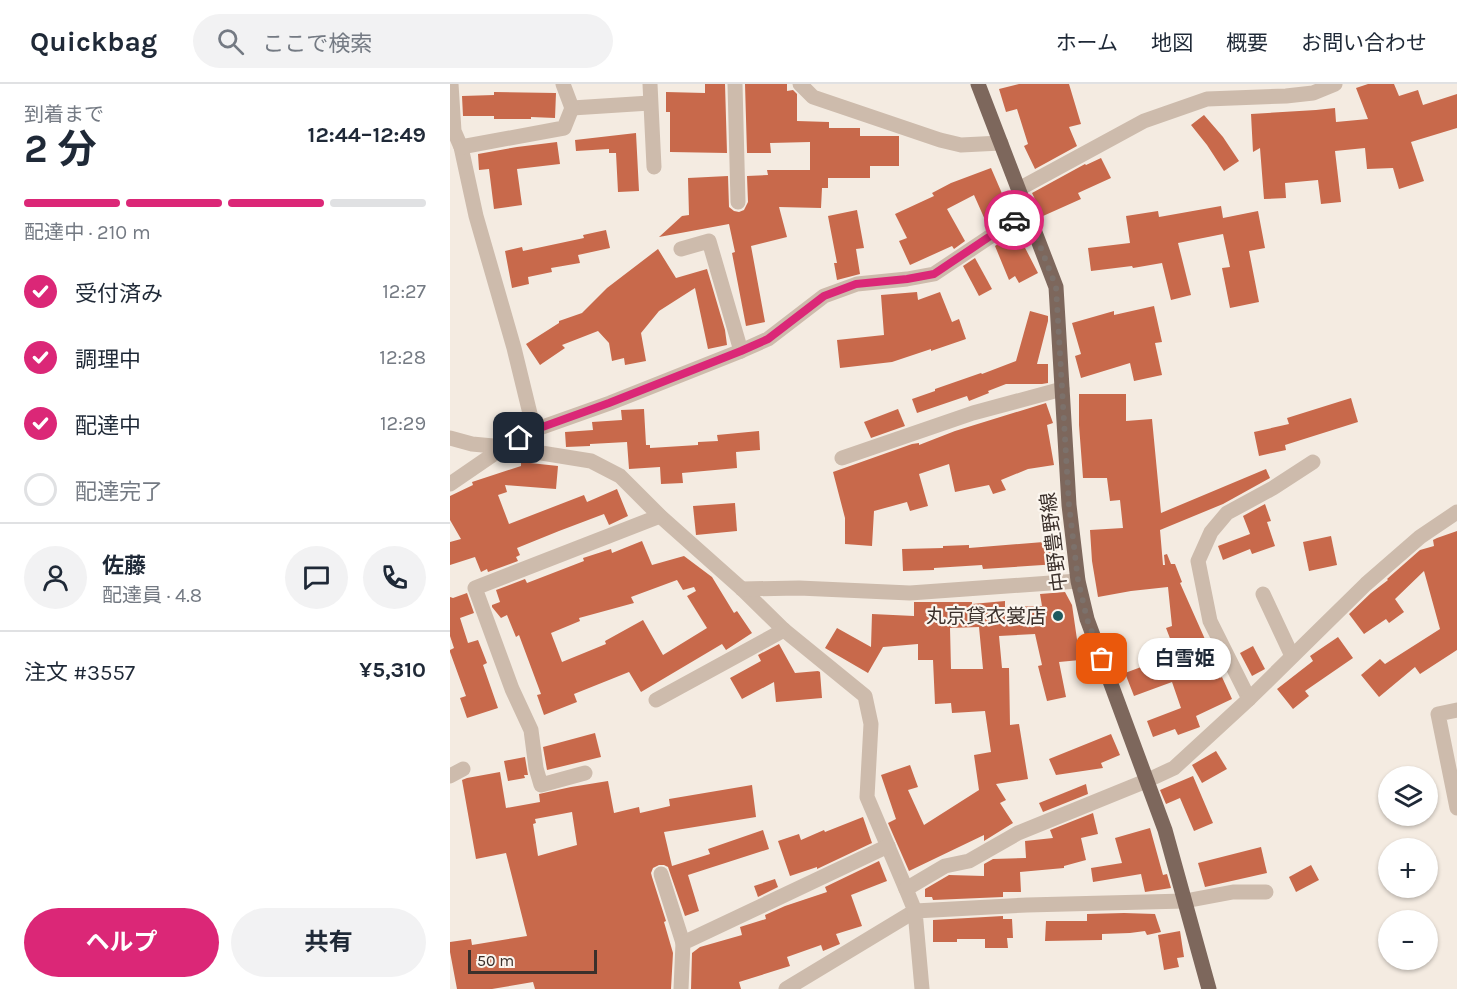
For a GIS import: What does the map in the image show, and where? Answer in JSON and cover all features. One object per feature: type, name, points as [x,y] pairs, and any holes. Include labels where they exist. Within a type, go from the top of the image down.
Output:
[{"type":"main road","name":"中野豊野線","points":[[978,84],[1056,287],[1069,505],[1078,580],[1087,619],[1164,830],[1209,989]]},
{"type":"street","points":[[450,84],[454,131],[461,147],[476,216],[514,348],[534,430]]},
{"type":"street","points":[[461,147],[564,128],[572,108],[563,84]]},
{"type":"street","points":[[650,84],[654,167]]},
{"type":"street","points":[[735,84],[738,202]]},
{"type":"street","points":[[800,84],[813,97],[940,140],[961,144],[1001,143]]},
{"type":"street","points":[[1018,189],[1144,121],[1207,99],[1288,90],[1313,93],[1335,84]]},
{"type":"street","points":[[572,108],[650,103]]},
{"type":"street","points":[[450,484],[504,447],[534,430],[609,403],[768,339],[824,296],[856,284],[934,274],[1027,212]]},
{"type":"street","points":[[681,249],[709,241],[741,351]]},
{"type":"street","points":[[842,458],[973,413],[1062,389]]},
{"type":"street","points":[[450,438],[472,444],[591,461],[620,476],[784,630],[865,696],[871,724],[867,797],[915,911],[922,989]]},
{"type":"street","points":[[1249,699],[1210,621],[1198,561],[1211,531],[1227,513],[1273,488],[1313,462]]},
{"type":"street","points":[[906,889],[945,866],[969,861],[1018,833],[1146,782],[1174,768],[1249,699],[1366,584],[1420,537],[1457,512]]},
{"type":"street","points":[[585,773],[541,785],[536,768],[531,730],[512,689],[475,588],[660,516]]},
{"type":"street","points":[[742,589],[799,588],[910,592],[1078,580]]},
{"type":"street","points":[[1263,594],[1292,657]]},
{"type":"street","points":[[656,700],[784,630]]},
{"type":"street","points":[[1457,710],[1438,714],[1457,808]]},
{"type":"street","points":[[683,943],[888,846]]},
{"type":"street","points":[[662,874],[683,943],[681,989]]},
{"type":"street","points":[[786,989],[915,911],[1027,905],[1185,901],[1233,892],[1266,892]]},
{"type":"building","points":[[705,84],[725,84],[727,153],[670,152],[670,112],[666,112],[666,92],[705,93]]},
{"type":"building","points":[[745,84],[787,84],[787,91],[793,90],[797,94],[797,121],[829,122],[829,128],[860,128],[860,136],[899,136],[899,166],[870,166],[870,178],[828,178],[828,188],[822,188],[821,208],[779,207],[787,237],[751,246],[765,322],[746,326],[732,253],[735,252],[729,224],[659,237],[682,216],[689,215],[688,178],[728,176],[729,207],[739,212],[744,210],[748,202],[747,176],[768,175],[767,170],[810,170],[810,142],[770,143],[771,153],[747,153]]},
{"type":"building","points":[[1019,84],[1069,84],[1081,124],[1069,127],[1077,146],[1035,169],[1024,146],[1028,144],[1017,109],[1006,112],[999,89]]},
{"type":"building","points":[[1368,84],[1394,84],[1399,96],[1418,90],[1423,105],[1457,94],[1457,128],[1411,142],[1424,181],[1399,189],[1393,168],[1367,169],[1365,148],[1335,151],[1341,202],[1321,204],[1318,180],[1285,183],[1286,198],[1264,199],[1260,148],[1253,152],[1251,114],[1335,108],[1336,122],[1368,119],[1356,88]]},
{"type":"building","points":[[494,92],[556,93],[555,118],[494,119],[494,116],[463,116],[462,96],[494,95]]},
{"type":"building","points":[[1204,115],[1239,161],[1224,171],[1191,125]]},
{"type":"building","points":[[636,133],[639,191],[618,192],[616,153],[609,153],[609,149],[576,151],[575,140]]},
{"type":"building","points":[[557,142],[560,164],[517,169],[522,205],[494,209],[489,169],[479,170],[478,154]]},
{"type":"building","points":[[1101,158],[1111,178],[1078,193],[1081,199],[1043,216],[1032,193],[1085,164]]},
{"type":"building","points":[[991,168],[1010,212],[990,225],[986,222],[974,195],[947,209],[965,241],[954,249],[952,246],[910,265],[899,241],[907,238],[895,214],[934,196],[932,193],[951,183]]},
{"type":"building","points":[[1221,206],[1223,218],[1258,211],[1265,248],[1249,251],[1259,302],[1230,308],[1222,268],[1230,267],[1223,234],[1178,243],[1191,295],[1171,300],[1162,263],[1091,271],[1088,248],[1130,243],[1126,216],[1158,211],[1159,217]]},
{"type":"building","points":[[857,210],[864,248],[856,249],[860,274],[837,280],[834,263],[837,263],[828,216]]},
{"type":"building","points":[[606,230],[610,248],[578,255],[580,263],[551,268],[552,272],[528,277],[529,284],[512,288],[505,251],[522,247],[523,251],[584,238],[583,235]]},
{"type":"building","points":[[1017,230],[1038,273],[1019,283],[1015,276],[1009,280],[995,246]]},
{"type":"building","points":[[658,249],[676,278],[707,269],[725,330],[727,345],[708,349],[695,288],[659,311],[641,333],[646,361],[625,365],[624,358],[612,361],[609,343],[598,331],[562,345],[565,348],[540,365],[526,344],[559,321],[582,313],[607,288]]},
{"type":"building","points":[[975,258],[992,289],[979,296],[963,266]]},
{"type":"building","points":[[917,292],[918,300],[940,292],[952,322],[959,319],[966,339],[892,362],[840,368],[837,340],[884,335],[881,295]]},
{"type":"building","points":[[1154,306],[1162,342],[1155,343],[1162,375],[1134,381],[1130,363],[1081,378],[1075,356],[1081,354],[1072,323],[1114,311],[1114,315]]},
{"type":"building","points":[[1030,311],[1048,316],[1037,364],[1048,364],[1048,383],[1006,384],[969,401],[967,396],[917,413],[912,399],[1016,361]]},
{"type":"building","points":[[1079,394],[1126,394],[1126,421],[1152,419],[1161,513],[1266,469],[1270,478],[1223,504],[1160,530],[1163,565],[1165,565],[1164,555],[1167,554],[1171,564],[1175,564],[1182,582],[1180,583],[1220,678],[1222,677],[1232,699],[1196,716],[1200,727],[1178,735],[1175,729],[1153,737],[1147,721],[1181,708],[1172,682],[1134,696],[1125,673],[1176,654],[1166,628],[1172,626],[1168,587],[1098,597],[1090,530],[1123,528],[1120,500],[1110,501],[1107,478],[1083,478]]},
{"type":"building","points":[[1351,398],[1358,422],[1285,445],[1286,450],[1259,456],[1254,432],[1289,424],[1287,418]]},
{"type":"building","points":[[1046,403],[1053,423],[1047,425],[1054,465],[1028,469],[1001,480],[1006,490],[993,494],[989,485],[955,492],[949,464],[919,474],[928,506],[910,511],[907,502],[874,511],[872,546],[845,544],[845,518],[833,472],[912,444],[919,443],[919,445],[955,431]]},
{"type":"building","points":[[644,409],[646,445],[650,445],[650,448],[698,445],[698,442],[718,441],[717,435],[759,431],[760,450],[736,452],[737,468],[682,473],[683,483],[661,484],[660,467],[629,469],[627,442],[566,447],[565,432],[593,430],[592,422],[622,420],[621,410]]},
{"type":"building","points":[[898,409],[905,426],[871,438],[864,422]]},
{"type":"building","points":[[521,462],[558,466],[556,489],[505,485],[507,492],[498,495],[509,524],[584,495],[587,502],[617,489],[628,516],[609,525],[604,514],[559,531],[517,548],[520,555],[516,557],[518,561],[488,572],[487,569],[481,572],[475,557],[450,565],[450,542],[461,539],[450,520],[450,496],[473,485],[472,482],[521,466]]},
{"type":"building","points":[[735,503],[737,531],[696,535],[693,506]]},
{"type":"building","points":[[1265,504],[1271,521],[1267,522],[1275,546],[1252,554],[1250,549],[1223,560],[1218,546],[1250,534],[1243,516]]},
{"type":"building","points":[[1457,531],[1457,650],[1420,674],[1415,667],[1379,697],[1361,675],[1380,659],[1385,664],[1440,629],[1424,571],[1395,599],[1404,612],[1389,623],[1386,619],[1364,634],[1349,614],[1420,550],[1434,546],[1433,540]]},
{"type":"building","points":[[1331,536],[1337,565],[1309,571],[1303,542]]},
{"type":"building","points":[[642,541],[652,565],[684,556],[712,577],[734,613],[737,611],[752,633],[726,650],[722,644],[641,692],[629,672],[574,694],[577,702],[544,715],[537,695],[541,694],[519,635],[516,637],[507,615],[501,618],[492,607],[500,602],[496,590],[525,579],[527,583],[584,561],[583,558],[611,549],[612,553]],"holes":[[[677,580],[683,590],[694,587],[696,591],[687,596],[707,628],[663,655],[643,620],[605,641],[606,644],[562,662],[551,633],[580,621],[579,618],[634,603],[631,597]]]},
{"type":"building","points":[[1056,541],[1058,564],[983,569],[982,565],[903,571],[902,549],[969,545],[969,548]]},
{"type":"building","points":[[1065,592],[1072,605],[1080,660],[1059,662],[1066,697],[1047,701],[1038,666],[1042,665],[1035,634],[999,636],[1002,668],[1009,668],[1010,725],[1019,724],[1028,779],[996,784],[1006,800],[1000,803],[1013,823],[984,841],[984,835],[909,871],[888,823],[896,819],[881,775],[910,765],[918,787],[908,790],[924,825],[979,790],[974,755],[991,752],[985,711],[952,713],[951,703],[935,704],[933,660],[918,660],[918,644],[883,647],[868,673],[825,648],[837,628],[871,647],[872,614],[914,616],[914,602],[972,602],[972,604],[1005,601],[1005,607],[1042,606],[1040,594]],"holes":[[[979,627],[983,669],[951,669],[950,628]]]},
{"type":"building","points":[[467,593],[474,613],[460,618],[468,643],[478,640],[487,663],[483,665],[498,708],[467,718],[460,698],[466,696],[450,652],[454,648],[450,636],[450,597]]},
{"type":"building","points":[[1338,637],[1353,658],[1305,691],[1309,696],[1293,709],[1277,689],[1313,661],[1310,656]]},
{"type":"building","points":[[779,644],[795,673],[820,672],[822,698],[776,702],[774,682],[742,699],[730,678],[761,661],[758,655]]},
{"type":"building","points":[[1253,646],[1265,669],[1252,676],[1240,653]]},
{"type":"building","points":[[595,733],[601,757],[547,770],[543,747]]},
{"type":"building","points":[[1111,734],[1120,755],[1101,763],[1103,768],[1056,775],[1049,759]]},
{"type":"building","points":[[1216,751],[1227,769],[1202,783],[1192,765]]},
{"type":"building","points":[[525,757],[528,775],[524,775],[525,778],[508,781],[504,761]]},
{"type":"building","points":[[500,772],[506,808],[540,802],[539,794],[608,781],[614,813],[639,807],[640,813],[670,806],[669,799],[752,785],[756,817],[664,832],[672,866],[710,854],[708,849],[763,830],[769,849],[688,875],[699,911],[685,916],[668,867],[659,865],[653,868],[651,873],[673,953],[671,989],[535,989],[533,982],[492,989],[457,989],[450,942],[471,939],[472,945],[527,936],[506,853],[476,859],[462,780]],"holes":[[[572,812],[577,845],[538,856],[533,824],[536,823],[535,819]]]},
{"type":"building","points":[[1193,776],[1213,823],[1194,831],[1180,798],[1166,804],[1160,790]]},
{"type":"building","points":[[1086,784],[1088,794],[1043,812],[1039,803]]},
{"type":"building","points":[[1093,813],[1098,834],[1081,838],[1086,860],[1064,866],[1064,868],[1020,872],[1021,892],[1003,892],[1003,897],[933,900],[932,897],[925,897],[925,889],[949,875],[984,876],[984,864],[993,859],[1026,858],[1025,841],[1053,838],[1050,830]]},
{"type":"building","points":[[863,817],[872,843],[817,869],[817,867],[790,876],[778,841],[799,834],[801,840]]},
{"type":"building","points":[[1150,828],[1163,875],[1167,874],[1171,888],[1145,892],[1141,874],[1093,882],[1091,868],[1122,863],[1115,838]]},
{"type":"building","points":[[1261,847],[1267,873],[1205,887],[1198,863]]},
{"type":"building","points":[[879,861],[887,881],[851,895],[862,926],[836,934],[840,944],[823,951],[821,945],[787,957],[790,966],[739,982],[741,989],[691,989],[692,953],[700,947],[742,935],[740,927],[766,919],[765,915],[785,906],[827,892],[825,887]]},
{"type":"building","points":[[1311,865],[1319,880],[1296,892],[1289,877]]},
{"type":"building","points":[[775,879],[778,887],[758,897],[754,886]]},
{"type":"building","points":[[1087,914],[1155,914],[1161,932],[1147,935],[1145,931],[1102,934],[1102,940],[1045,941],[1046,921],[1087,921]]},
{"type":"building","points":[[1003,916],[1003,919],[1012,919],[1013,938],[1007,938],[1008,948],[985,948],[985,939],[933,942],[933,920]]},
{"type":"building","points":[[1180,931],[1184,957],[1177,958],[1179,967],[1164,970],[1158,935]]},
{"type":"way so far","points":[[1014,220],[1027,212],[1056,287],[1069,505],[1078,580],[1087,619],[1102,659]]},
{"type":"place","name":"丸京貸衣裳店","points":[[1058,616]]},
{"type":"place","name":"白雪姫","points":[[1102,659]]},
{"type":"route","points":[[519,438],[534,430],[609,403],[768,339],[824,296],[856,284],[934,274],[1014,220]]}]
